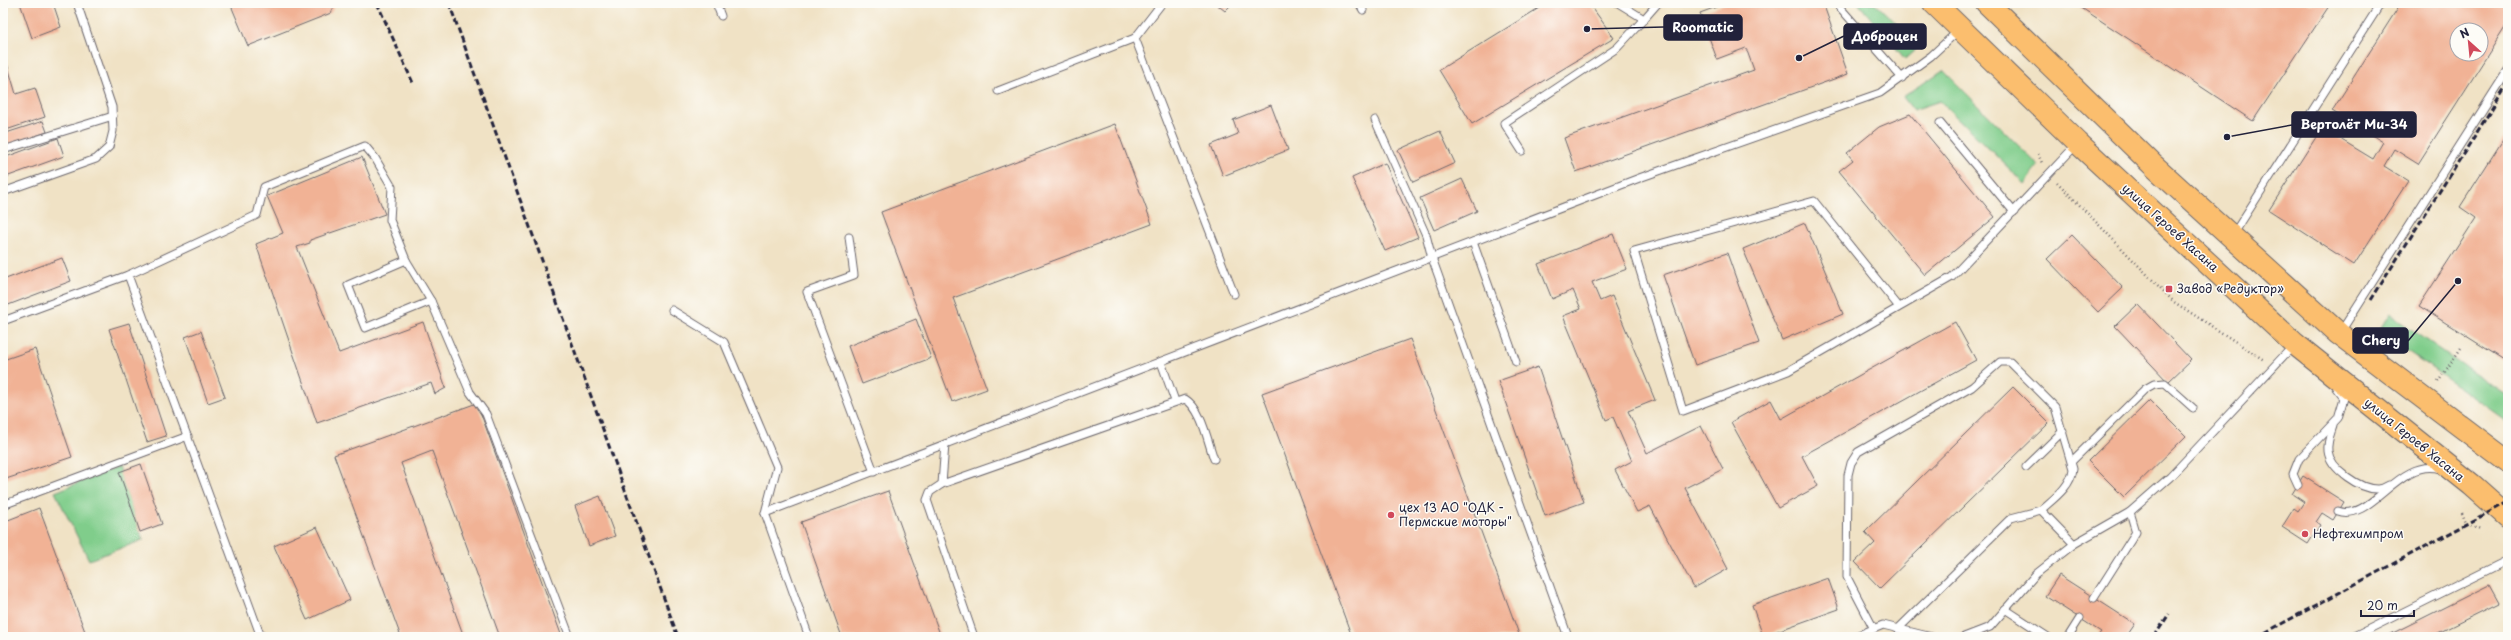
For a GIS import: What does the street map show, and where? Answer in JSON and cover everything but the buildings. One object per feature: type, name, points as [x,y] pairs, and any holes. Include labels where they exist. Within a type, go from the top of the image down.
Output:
[{"type":"main road","name":"улица Героев Хасана","points":[[1934,3],[2078,143],[2303,350],[2472,485],[2508,518]]},
{"type":"main road","points":[[1987,3],[2154,166],[2339,334],[2508,462]]},
{"type":"lane","points":[[3,192],[96,159],[110,147],[113,131],[112,107],[77,3]]},
{"type":"lane","points":[[716,3],[722,16]]},
{"type":"lane","points":[[998,91],[1135,38],[1162,3]]},
{"type":"lane","points":[[1618,3],[1644,19]]},
{"type":"lane","points":[[1522,151],[1504,123],[1616,48],[1658,3]]},
{"type":"lane","points":[[1836,3],[1902,78]]},
{"type":"lane","points":[[2232,237],[2381,3]]},
{"type":"lane","points":[[765,513],[1642,177],[1880,93],[1931,56],[1960,29]]},
{"type":"lane","points":[[1135,38],[1234,294]]},
{"type":"lane","points":[[2339,334],[2508,70]]},
{"type":"lane","points":[[3,150],[113,116]]},
{"type":"lane","points":[[1375,120],[1426,235],[1432,258],[1568,637]]},
{"type":"lane","points":[[1940,123],[2014,212]]},
{"type":"lane","points":[[1899,307],[1814,201],[1634,251],[1683,411],[1788,371],[1952,277],[2078,143]]},
{"type":"lane","points":[[3,321],[128,275],[257,215],[264,186],[365,146],[375,158],[392,187],[390,220],[406,260],[431,301],[470,392],[486,414],[570,637]]},
{"type":"lane","points":[[849,237],[854,275],[807,292],[874,472]]},
{"type":"lane","points":[[1473,242],[1516,362]]},
{"type":"lane","points":[[406,260],[348,285],[365,328],[431,301]]},
{"type":"lane","points":[[128,275],[261,637]]},
{"type":"lane","points":[[672,310],[724,342],[777,467],[765,513],[809,637]]},
{"type":"lane","points":[[1964,637],[1990,627],[2036,574],[2074,544],[2130,512],[2170,477],[2303,350],[2344,398],[2340,414],[2299,459],[2293,474],[2298,485]]},
{"type":"lane","points":[[1161,362],[1175,401]]},
{"type":"lane","points":[[1874,629],[1848,577],[1848,475],[1851,463],[1858,452],[1972,387],[2000,362],[2010,362],[2055,407],[2072,461],[2072,477],[2041,510],[2011,518],[1898,629]]},
{"type":"lane","points":[[2072,461],[2145,389],[2154,384],[2165,383],[2193,408]]},
{"type":"lane","points":[[974,637],[929,510],[927,500],[930,492],[942,484],[1175,401],[1185,399],[1192,403],[1214,459]]},
{"type":"lane","points":[[2334,422],[2328,441],[2328,452],[2337,467],[2356,482],[2378,489],[2421,468],[2432,467],[2446,471],[2472,485]]},
{"type":"lane","points":[[2026,467],[2063,431]]},
{"type":"lane","points":[[3,505],[188,436]]},
{"type":"lane","points":[[942,484],[945,444]]},
{"type":"lane","points":[[2338,511],[2343,513],[2357,510],[2406,475]]},
{"type":"lane","points":[[2041,510],[2074,544]]},
{"type":"lane","points":[[2094,598],[2136,532],[2130,512]]},
{"type":"lane","points":[[2353,637],[2508,560]]},
{"type":"lane","points":[[2005,609],[2048,637]]},
{"type":"lane","points":[[2068,637],[2080,618]]},
{"type":"lane","points":[[1854,637],[1883,625],[1932,637]]},
{"type":"path","points":[[2054,179],[2174,302],[2265,361]]},
{"type":"path","points":[[2438,382],[2461,348]]},
{"type":"path","points":[[2462,513],[2466,523],[2480,529]]},
{"type":"green space","points":[[1858,3],[1875,3],[1919,46],[1905,59]]},
{"type":"green space","points":[[1943,70],[2039,166],[2025,184],[1940,101],[1913,110],[1903,97]]},
{"type":"green space","points":[[2389,314],[2508,396],[2508,422],[2379,331]]},
{"type":"green space","points":[[118,467],[143,540],[89,560],[55,492]]},
{"type":"railway","points":[[377,3],[413,83]]},
{"type":"railway","points":[[449,3],[678,637]]},
{"type":"railway","points":[[2371,300],[2508,83]]},
{"type":"railway","points":[[2257,637],[2508,502]]},
{"type":"railway","points":[[2154,637],[2169,614]]},
{"type":"place","name":"Roomatic","points":[[1587,29]]},
{"type":"place","name":"Доброцен","points":[[1799,58]]},
{"type":"place","name":"Вертолёт Ми-34","points":[[2227,137]]},
{"type":"place","name":"Chery","points":[[2458,281]]},
{"type":"place","name":"Завод «Редуктор»","points":[[2169,289]]},
{"type":"place","name":"цех 13 АО \"ОДК - Пермские моторы\"","points":[[1391,515]]},
{"type":"place","name":"Нефтехимпром","points":[[2305,534]]}]
